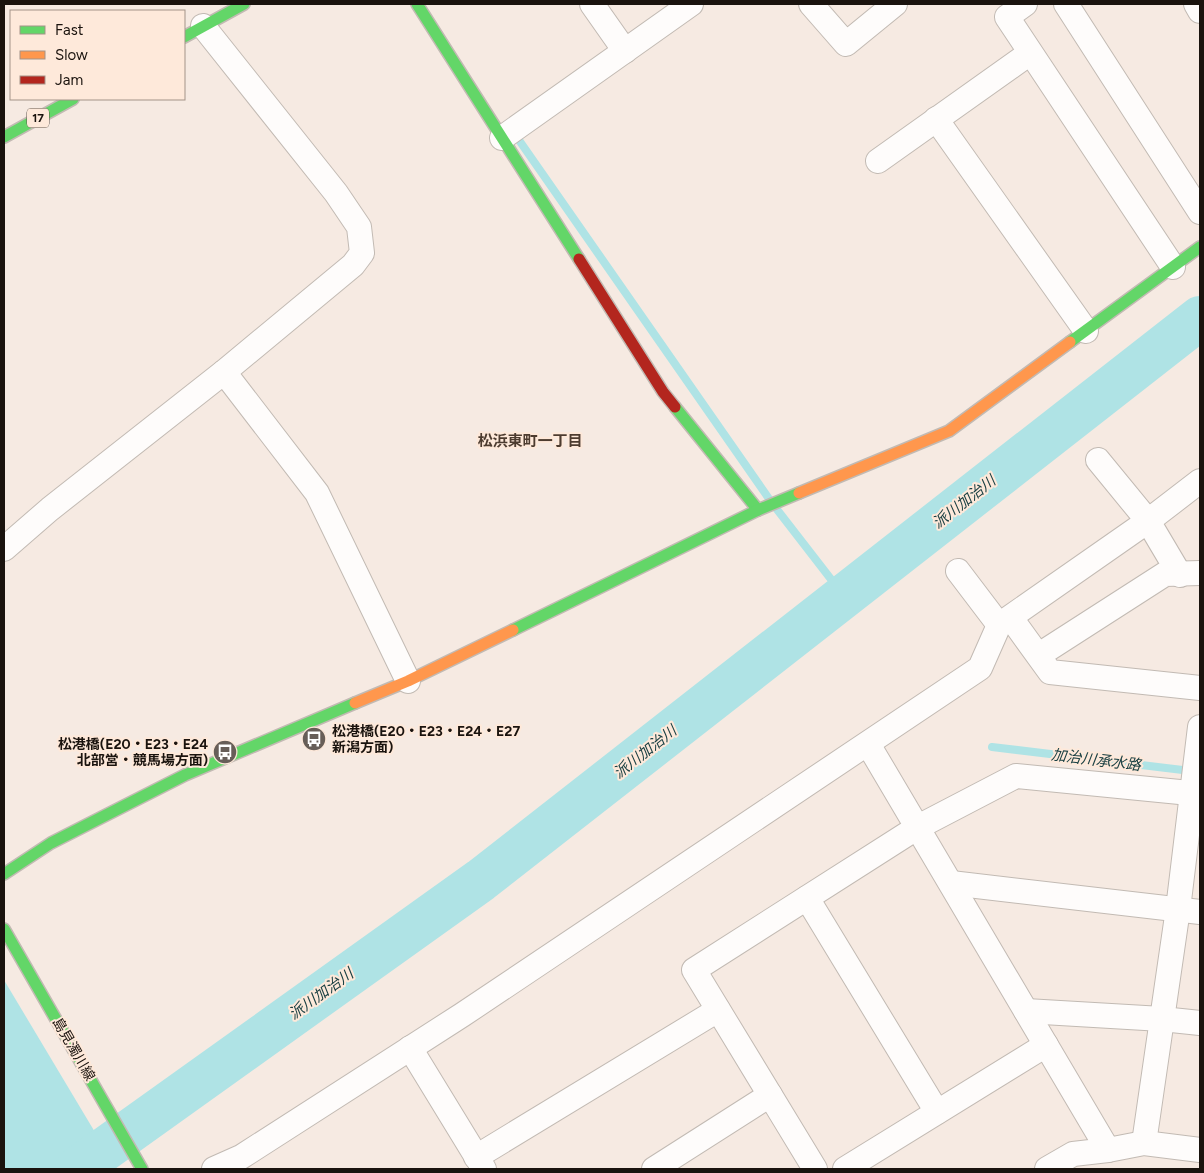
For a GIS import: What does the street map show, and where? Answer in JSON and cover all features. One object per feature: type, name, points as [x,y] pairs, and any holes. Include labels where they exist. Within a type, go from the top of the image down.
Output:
[{"type":"street","points":[[4,549],[50,509],[224,372],[353,265],[362,253],[359,227],[336,193],[193,32],[244,4]]},
{"type":"street","points":[[417,4],[663,392],[758,510]]},
{"type":"street","points":[[592,4],[625,51]]},
{"type":"street","points":[[502,138],[691,4]]},
{"type":"street","points":[[811,4],[846,44],[896,4]]},
{"type":"street","points":[[1025,4],[1007,17],[1173,267]]},
{"type":"street","points":[[1066,4],[1200,212]]},
{"type":"street","points":[[1196,4],[1200,11]]},
{"type":"street","points":[[878,161],[1030,53]]},
{"type":"street","name":"17","points":[[4,137],[71,100]]},
{"type":"street","points":[[936,119],[1086,331]]},
{"type":"street","points":[[4,874],[51,843],[186,776],[408,681],[758,510],[949,431],[1200,248]]},
{"type":"street","points":[[224,372],[317,492],[408,681]]},
{"type":"street","points":[[1098,460],[1190,574]]},
{"type":"street","points":[[214,1169],[241,1157],[462,1015],[980,668],[1005,621],[1148,521],[1200,481]]},
{"type":"street","points":[[958,572],[1039,655],[1050,672],[1200,688]]},
{"type":"street","points":[[1039,655],[1164,574],[1190,574]]},
{"type":"street","points":[[1144,1143],[1162,1019],[1189,910],[1200,727]]},
{"type":"street","points":[[868,744],[1108,1150]]},
{"type":"street","points":[[815,1169],[694,970],[918,827],[1016,776],[1196,794]]},
{"type":"street","points":[[951,884],[1189,910]]},
{"type":"street","points":[[807,898],[937,1112]]},
{"type":"street","name":"島見濁川線","points":[[4,929],[142,1169]]},
{"type":"street","points":[[410,1048],[480,1163],[718,1010]]},
{"type":"street","points":[[1026,1012],[1162,1019],[1200,1024]]},
{"type":"street","points":[[845,1169],[1046,1045]]},
{"type":"street","points":[[654,1169],[770,1095]]},
{"type":"street","points":[[1047,1169],[1073,1154],[1144,1143],[1200,1150]]},
{"type":"water","points":[[4,980],[117,1169],[4,1169]]},
{"type":"waterway","points":[[514,133],[772,503],[844,596]]},
{"type":"waterway","name":"派川加治川","points":[[77,1169],[481,880],[1200,318]]},
{"type":"waterway","name":"加治川承水路","points":[[992,747],[1191,771]]},
{"type":"traffic: fast","points":[[185,36],[244,4]]},
{"type":"traffic: fast","points":[[417,4],[579,259]]},
{"type":"traffic: fast","points":[[4,137],[71,100]]},
{"type":"traffic: fast","points":[[1070,342],[1200,247]]},
{"type":"traffic: fast","points":[[675,407],[758,510]]},
{"type":"traffic: fast","points":[[513,630],[758,510],[799,493]]},
{"type":"traffic: fast","points":[[4,874],[51,843],[185,775],[355,703]]},
{"type":"traffic: fast","points":[[4,929],[142,1169]]},
{"type":"traffic: slow","points":[[799,493],[949,431],[1070,342]]},
{"type":"traffic: slow","points":[[355,703],[408,681],[513,630]]},
{"type":"traffic: jam","points":[[579,259],[663,392],[675,407]]},
{"type":"place","name":"松港橋(E20・E23・E24・E27 新潟方面)","points":[[314,739]]},
{"type":"place","name":"松港橋(E20・E23・E24 北部営・競馬場方面)","points":[[225,752]]},
{"type":"district","name":"松浜東町一丁目","points":[[530,441]]}]
